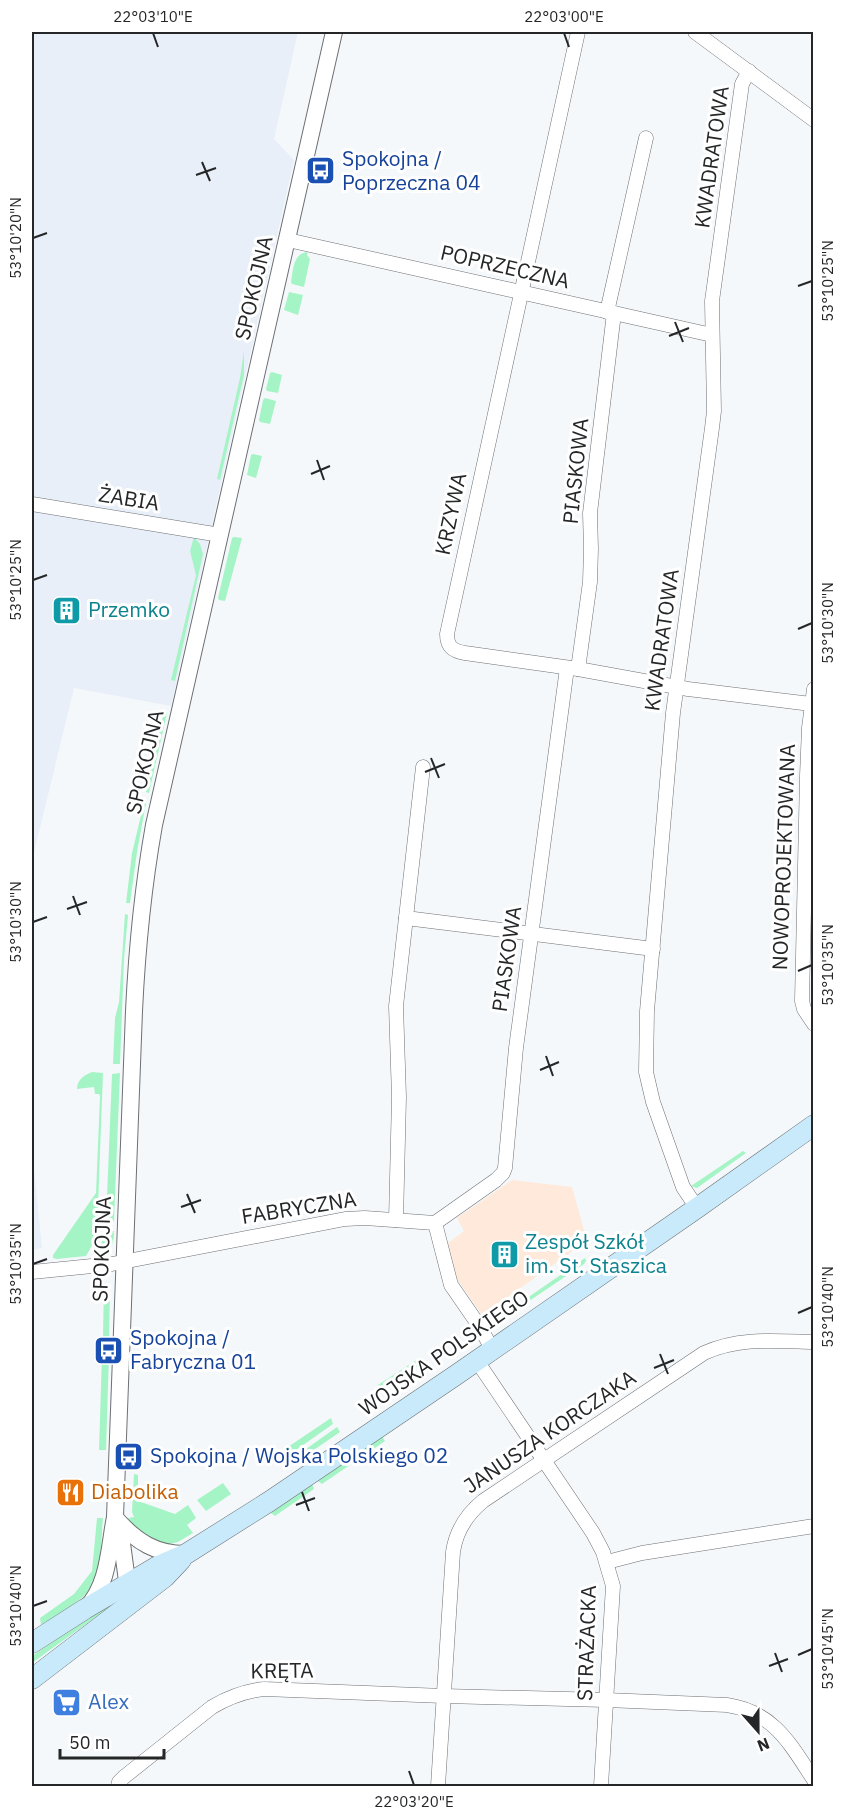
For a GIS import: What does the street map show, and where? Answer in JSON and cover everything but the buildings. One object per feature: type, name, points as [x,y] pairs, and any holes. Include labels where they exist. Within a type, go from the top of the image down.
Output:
[{"type":"main road","name":"WOJSKA POLSKIEGO","points":[[32,1643],[156,1567],[186,1554],[270,1501],[697,1208],[813,1125]]},
{"type":"main road","name":"WOJSKA POLSKIEGO","points":[[32,1680],[165,1577],[186,1554]]},
{"type":"street","name":"SPOKOJNA","points":[[85,1609],[100,1588],[115,1517],[136,969],[144,889],[154,825],[334,32]]},
{"type":"street","name":"KRZYWA","points":[[578,32],[447,641],[449,646],[458,652],[573,668],[676,686],[811,704]]},
{"type":"street","points":[[695,32],[813,120]]},
{"type":"street","name":"KWADRATOWA","points":[[697,1208],[683,1187],[647,1080],[647,1011],[676,686],[712,428],[714,400],[712,301],[742,84],[749,71]]},
{"type":"street","name":"PIASKOWA","points":[[435,1223],[495,1180],[503,1173],[505,1167],[516,1048],[532,935],[573,668],[590,582],[590,513],[611,313],[646,138]]},
{"type":"street","name":"POPRZECZNA","points":[[288,240],[712,335]]},
{"type":"street","name":"ŻABIA","points":[[32,504],[220,535]]},
{"type":"street","name":"NOWOPROJEKTOWANA","points":[[813,689],[807,776],[802,1000],[804,1009],[813,1024]]},
{"type":"street","points":[[396,1220],[399,1097],[396,1006],[423,767]]},
{"type":"street","points":[[406,918],[653,949]]},
{"type":"street","name":"FABRYCZNA","points":[[32,1272],[112,1264],[335,1220],[355,1218],[435,1223]]},
{"type":"street","points":[[435,1223],[451,1285],[480,1327],[484,1355]]},
{"type":"street","name":"JANUSZA KORCZAKA","points":[[438,1786],[452,1562],[458,1530],[466,1518],[483,1501],[692,1361],[716,1348],[744,1341],[813,1342]]},
{"type":"street","name":"STRAŻACKA","points":[[484,1355],[543,1461],[593,1533],[607,1562],[613,1586],[601,1786]]},
{"type":"street","name":"SPOKOJNA","points":[[115,1517],[130,1605]]},
{"type":"street","points":[[115,1517],[126,1530],[146,1545],[169,1554],[186,1554]]},
{"type":"street","points":[[607,1562],[642,1553],[813,1526]]},
{"type":"street","name":"KRĘTA","points":[[118,1786],[124,1777],[212,1707],[243,1692],[264,1689],[606,1700],[743,1707],[778,1729],[813,1780]]},
{"type":"shaded area","points":[[32,32],[298,32],[274,139],[294,160],[171,706],[74,688],[32,861]]},
{"type":"shaded area","points":[[32,1148],[42,1248],[32,1250]]},
{"type":"shaded area","points":[[512,1180],[572,1187],[587,1241],[482,1315],[457,1279],[448,1243],[464,1231],[457,1218]]},
{"type":"green space","points":[[308,252],[310,259],[304,287],[292,284],[292,272],[299,255]]},
{"type":"green space","points":[[289,292],[303,295],[298,315],[284,310]]},
{"type":"green space","points":[[244,351],[244,375],[220,480],[217,479]]},
{"type":"green space","points":[[272,372],[282,375],[278,393],[266,389]]},
{"type":"green space","points":[[265,398],[276,401],[270,424],[259,420]]},
{"type":"green space","points":[[253,454],[262,456],[256,478],[247,475]]},
{"type":"green space","points":[[194,537],[200,544],[203,554],[175,681],[171,680],[196,575],[190,551]]},
{"type":"green space","points":[[232,538],[242,538],[225,601],[219,600]]},
{"type":"green space","points":[[164,712],[167,713],[149,793],[146,792]]},
{"type":"green space","points":[[144,803],[146,803],[130,903],[126,903],[132,853]]},
{"type":"green space","points":[[125,914],[128,915],[120,1064],[113,1064],[115,1018],[119,1002]]},
{"type":"green space","points":[[92,1072],[103,1073],[97,1233],[86,1256],[57,1259],[53,1258],[53,1255],[96,1193],[100,1096],[95,1094],[94,1087],[77,1089],[82,1078]]},
{"type":"green space","points":[[120,1073],[114,1221],[106,1221],[112,1074]]},
{"type":"green space","points":[[743,1151],[746,1153],[697,1188],[691,1186]]},
{"type":"green space","points":[[107,1231],[114,1231],[112,1244],[109,1251],[98,1258],[98,1250]]},
{"type":"green space","points":[[585,1258],[584,1264],[498,1322],[494,1321]]},
{"type":"green space","points":[[104,1282],[110,1293],[109,1337],[103,1337]]},
{"type":"green space","points":[[102,1354],[109,1354],[106,1450],[99,1450]]},
{"type":"green space","points":[[421,1357],[424,1362],[381,1390],[378,1385]]},
{"type":"green space","points":[[331,1418],[333,1424],[286,1457],[282,1451]]},
{"type":"green space","points":[[337,1427],[340,1432],[292,1465],[289,1461]]},
{"type":"green space","points":[[382,1436],[385,1441],[322,1484],[318,1481]]},
{"type":"green space","points":[[134,1474],[138,1475],[138,1501],[175,1514],[188,1505],[196,1518],[187,1525],[193,1533],[178,1542],[165,1545],[134,1529],[128,1518],[134,1517],[132,1512]]},
{"type":"green space","points":[[223,1483],[231,1494],[206,1511],[197,1500]]},
{"type":"green space","points":[[312,1484],[314,1489],[275,1516],[271,1513]]},
{"type":"green space","points":[[97,1518],[103,1518],[100,1560],[93,1584],[77,1602],[41,1625],[40,1618],[74,1594],[92,1571]]},
{"type":"green space","points":[[104,1607],[108,1608],[32,1663],[32,1656]]},
{"type":"place","name":"Spokojna / Poprzeczna 04","points":[[321,171]]},
{"type":"place","name":"Przemko","points":[[67,610]]},
{"type":"place","name":"Zespół Szkół im. St. Staszica","points":[[504,1254]]},
{"type":"place","name":"Spokojna / Fabryczna 01","points":[[109,1350]]},
{"type":"place","name":"Spokojna / Wojska Polskiego 02","points":[[129,1456]]},
{"type":"place","name":"Diabolika","points":[[70,1492]]},
{"type":"place","name":"Alex","points":[[67,1702]]}]
